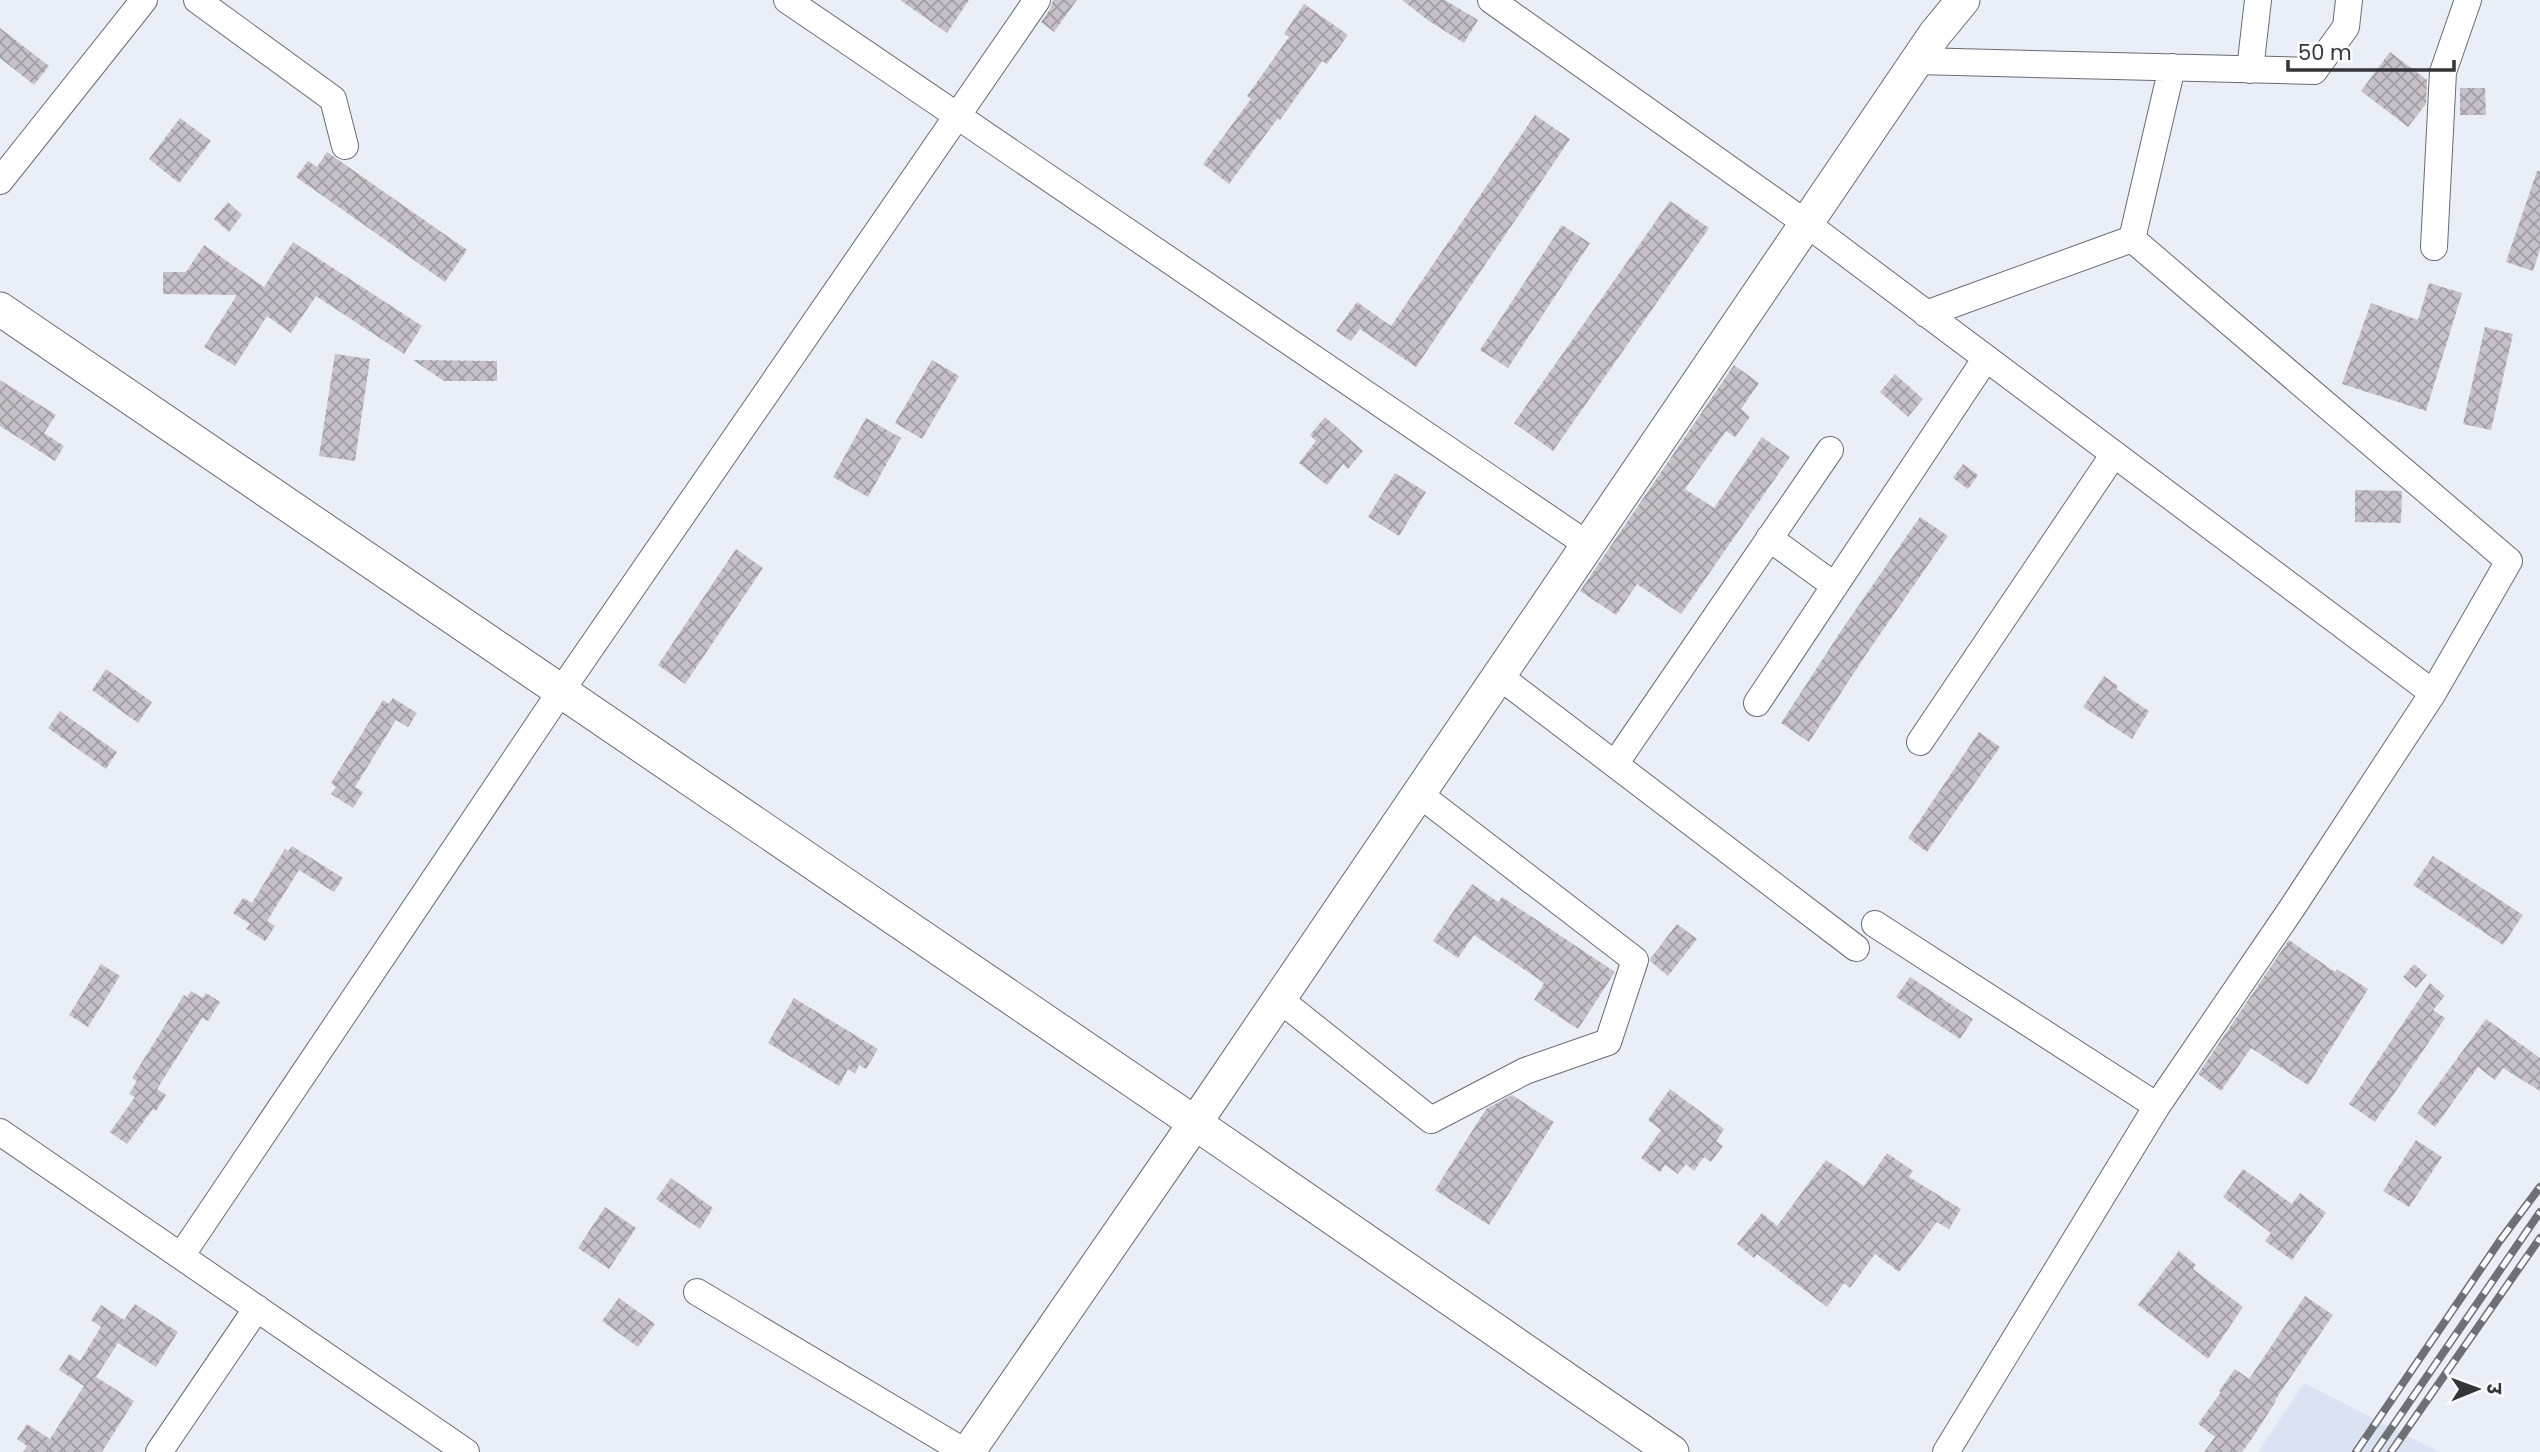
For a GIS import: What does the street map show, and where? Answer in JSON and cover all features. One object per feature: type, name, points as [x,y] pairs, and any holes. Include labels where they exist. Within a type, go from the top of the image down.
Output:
[{"type":"street","points":[[0,181],[144,0]]},
{"type":"street","points":[[197,0],[333,99],[345,146]]},
{"type":"street","points":[[181,1256],[561,691],[1037,0]]},
{"type":"street","points":[[1491,0],[1807,224],[2433,693]]},
{"type":"street","points":[[697,1292],[967,1452],[1195,1123],[1917,61],[1963,0]]},
{"type":"street","points":[[2250,70],[2258,0]]},
{"type":"street","points":[[1917,61],[2314,71],[2346,27],[2348,0]]},
{"type":"street","points":[[2434,247],[2443,72],[2468,0]]},
{"type":"street","points":[[791,1],[1588,545]]},
{"type":"street","points":[[2132,239],[2172,67]]},
{"type":"street","points":[[1926,314],[2132,239]]},
{"type":"street","points":[[1946,1452],[2157,1106],[2292,908],[2433,693],[2509,561],[2132,239]]},
{"type":"street","points":[[0,309],[1195,1123],[1672,1452]]},
{"type":"street","points":[[1756,703],[1986,358]]},
{"type":"street","points":[[1615,764],[1830,450]]},
{"type":"street","points":[[1920,742],[2114,454]]},
{"type":"street","points":[[1769,538],[1835,586]]},
{"type":"street","points":[[1499,676],[1856,948]]},
{"type":"street","points":[[1279,999],[1431,1120],[1525,1071],[1608,1042],[1635,960],[1419,794]]},
{"type":"street","points":[[1875,924],[2157,1106]]},
{"type":"street","points":[[5,1145],[181,1256],[466,1452]]},
{"type":"street","points":[[159,1452],[257,1308]]},
{"type":"shaded area","points":[[2304,1383],[2439,1452],[2258,1452]]},
{"type":"building","points":[[900,0],[969,0],[947,33]]},
{"type":"building","points":[[1053,0],[1077,0],[1054,32],[1041,22]]},
{"type":"building","points":[[1402,0],[1445,0],[1478,20],[1464,43]]},
{"type":"building","points":[[1304,4],[1348,35],[1327,64],[1322,61],[1229,184],[1203,164],[1251,99],[1247,96],[1289,37],[1284,34]]},
{"type":"building","points":[[0,28],[49,66],[34,85],[0,58]]},
{"type":"building","points":[[2390,52],[2427,80],[2426,104],[2408,127],[2361,91]]},
{"type":"building","points":[[2460,88],[2485,88],[2486,115],[2460,115]]},
{"type":"building","points":[[1535,115],[1570,139],[1416,367],[1360,329],[1351,341],[1336,331],[1357,302],[1391,326]]},
{"type":"building","points":[[180,118],[211,141],[179,183],[149,159]]},
{"type":"building","points":[[327,152],[467,250],[445,282],[296,177],[308,161],[317,167]]},
{"type":"building","points":[[2537,171],[2540,171],[2540,249],[2533,271],[2506,262]]},
{"type":"building","points":[[1670,201],[1709,228],[1553,451],[1514,423]]},
{"type":"building","points":[[228,202],[242,215],[229,232],[214,219]]},
{"type":"building","points":[[1562,225],[1590,243],[1508,368],[1480,350]]},
{"type":"building","points":[[293,242],[422,326],[404,354],[316,296],[291,333],[267,316],[235,366],[204,347],[237,295],[163,294],[163,272],[186,272],[204,245],[264,287]]},
{"type":"building","points":[[2429,283],[2462,293],[2426,411],[2342,384],[2371,303],[2418,320]]},
{"type":"building","points":[[2485,327],[2513,334],[2491,430],[2463,424]]},
{"type":"building","points":[[335,354],[370,359],[355,461],[319,456]]},
{"type":"building","points":[[413,360],[497,361],[497,381],[444,381]]},
{"type":"building","points":[[932,360],[959,376],[922,439],[895,423]]},
{"type":"building","points":[[1734,365],[1759,383],[1741,409],[1750,417],[1735,437],[1726,431],[1685,489],[1714,508],[1762,437],[1790,457],[1681,614],[1637,584],[1616,615],[1580,591]]},
{"type":"building","points":[[1895,374],[1923,399],[1908,417],[1880,392]]},
{"type":"building","points":[[0,380],[56,415],[44,433],[64,446],[55,461],[0,426]]},
{"type":"building","points":[[1325,417],[1363,451],[1348,469],[1343,464],[1327,485],[1299,463],[1316,441],[1310,435]]},
{"type":"building","points":[[866,418],[901,438],[868,497],[833,477]]},
{"type":"building","points":[[1963,464],[1978,475],[1968,489],[1953,478]]},
{"type":"building","points":[[1395,473],[1426,492],[1399,536],[1368,517]]},
{"type":"building","points":[[2355,490],[2402,491],[2401,523],[2355,522]]},
{"type":"building","points":[[1920,517],[1948,536],[1809,742],[1781,723]]},
{"type":"building","points":[[736,549],[763,568],[685,684],[658,665]]},
{"type":"building","points":[[106,669],[152,702],[138,723],[92,690]]},
{"type":"building","points":[[2104,676],[2118,686],[2116,689],[2149,711],[2132,739],[2083,707]]},
{"type":"building","points":[[393,698],[417,713],[408,727],[396,720],[355,787],[363,792],[353,808],[331,794],[336,787],[331,783],[383,700],[389,704]]},
{"type":"building","points":[[60,711],[117,752],[106,769],[48,728]]},
{"type":"building","points":[[1979,732],[2000,747],[1927,852],[1908,838]]},
{"type":"building","points":[[292,846],[343,878],[334,892],[299,870],[267,921],[275,926],[265,941],[246,929],[250,924],[233,913],[243,898],[252,903],[285,849],[288,851]]},
{"type":"building","points":[[2433,856],[2523,915],[2503,945],[2413,885]]},
{"type":"building","points":[[1472,884],[1498,902],[1502,897],[1615,972],[1578,1029],[1534,1000],[1544,983],[1474,935],[1458,958],[1433,941]]},
{"type":"building","points":[[1677,924],[1697,939],[1668,976],[1650,959]]},
{"type":"building","points":[[2289,940],[2335,972],[2337,969],[2368,989],[2308,1085],[2251,1048],[2221,1091],[2198,1074]]},
{"type":"building","points":[[101,964],[120,976],[88,1027],[69,1015]]},
{"type":"building","points":[[2414,964],[2427,975],[2416,988],[2403,977]]},
{"type":"building","points":[[1910,977],[1973,1019],[1960,1039],[1896,997]]},
{"type":"building","points":[[2430,983],[2445,996],[2433,1010],[2445,1018],[2375,1122],[2349,1104]]},
{"type":"building","points":[[191,991],[202,998],[206,993],[220,1002],[208,1021],[202,1018],[157,1089],[166,1095],[156,1111],[153,1109],[127,1144],[110,1132],[135,1097],[129,1094],[137,1081],[132,1078],[184,995],[187,997]]},
{"type":"building","points":[[794,998],[878,1049],[866,1069],[859,1065],[855,1074],[848,1069],[839,1086],[768,1043]]},
{"type":"building","points":[[2486,1019],[2540,1058],[2540,1091],[2503,1068],[2495,1080],[2478,1067],[2435,1127],[2417,1113]]},
{"type":"building","points":[[1670,1089],[1724,1129],[1716,1141],[1723,1146],[1711,1162],[1704,1157],[1694,1171],[1686,1164],[1678,1174],[1665,1165],[1660,1172],[1641,1158],[1661,1130],[1648,1120]]},
{"type":"building","points":[[1512,1095],[1554,1122],[1489,1225],[1435,1190],[1486,1109]]},
{"type":"building","points":[[2416,1140],[2442,1157],[2409,1207],[2383,1191]]},
{"type":"building","points":[[1887,1153],[1913,1171],[1909,1177],[1961,1209],[1949,1229],[1937,1222],[1899,1272],[1875,1254],[1850,1288],[1844,1283],[1827,1307],[1757,1254],[1754,1258],[1737,1244],[1762,1213],[1777,1226],[1826,1160],[1864,1186]]},
{"type":"building","points":[[2243,1169],[2292,1204],[2300,1193],[2326,1213],[2292,1260],[2265,1241],[2271,1233],[2223,1197]]},
{"type":"building","points":[[671,1178],[713,1208],[700,1229],[656,1199]]},
{"type":"building","points":[[605,1207],[636,1228],[609,1269],[578,1248]]},
{"type":"building","points":[[2179,1251],[2196,1265],[2193,1269],[2243,1307],[2208,1359],[2138,1305]]},
{"type":"building","points":[[2305,1296],[2333,1315],[2242,1452],[2204,1452],[2215,1437],[2198,1424],[2221,1392],[2219,1391],[2235,1369],[2249,1379]]},
{"type":"building","points":[[619,1298],[655,1324],[638,1347],[602,1321]]},
{"type":"building","points":[[135,1304],[178,1332],[156,1367],[118,1343],[96,1377],[134,1401],[102,1452],[23,1452],[27,1446],[17,1439],[27,1424],[50,1439],[84,1386],[59,1370],[69,1354],[80,1361],[101,1327],[91,1320],[101,1305],[124,1320]]},
{"type":"railway","points":[[2356,1452],[2499,1242],[2540,1187]]},
{"type":"railway","points":[[2375,1452],[2540,1212]]},
{"type":"railway","points":[[2391,1452],[2540,1238]]}]
